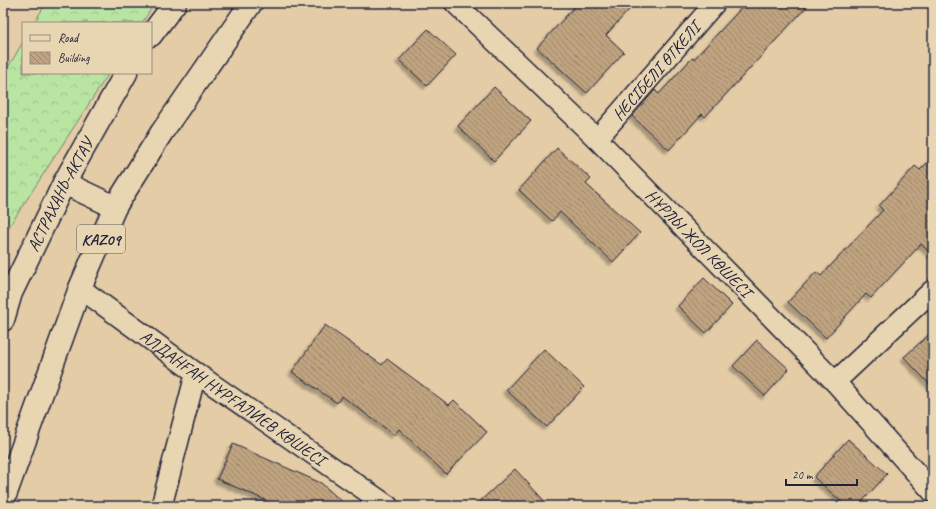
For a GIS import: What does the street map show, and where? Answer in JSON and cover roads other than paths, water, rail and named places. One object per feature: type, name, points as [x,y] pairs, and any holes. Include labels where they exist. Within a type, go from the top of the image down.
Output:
[{"type":"highway","points":[[152,34],[175,3]]},
{"type":"highway","name":"KAZ09","points":[[3,501],[80,288],[115,207],[162,132],[251,3]]},
{"type":"highway","name":"АСТРАХАНЬ-АКТАУ","points":[[3,320],[11,293],[64,183],[125,74]]},
{"type":"highway","points":[[64,183],[115,207]]},
{"type":"street","name":"НҰРЛЫ ЖОЛ КӨШЕСІ","points":[[455,3],[597,139],[835,382],[933,492]]},
{"type":"street","name":"НЕСІБЕЛІ ӨТКЕЛІ","points":[[597,139],[716,3]]},
{"type":"street","name":"АЛДАНҒАН НҰРҒАЛИЕВ КӨШЕСІ","points":[[80,288],[196,373],[388,506]]},
{"type":"street","points":[[835,382],[933,290]]},
{"type":"street","points":[[162,506],[196,373]]}]
